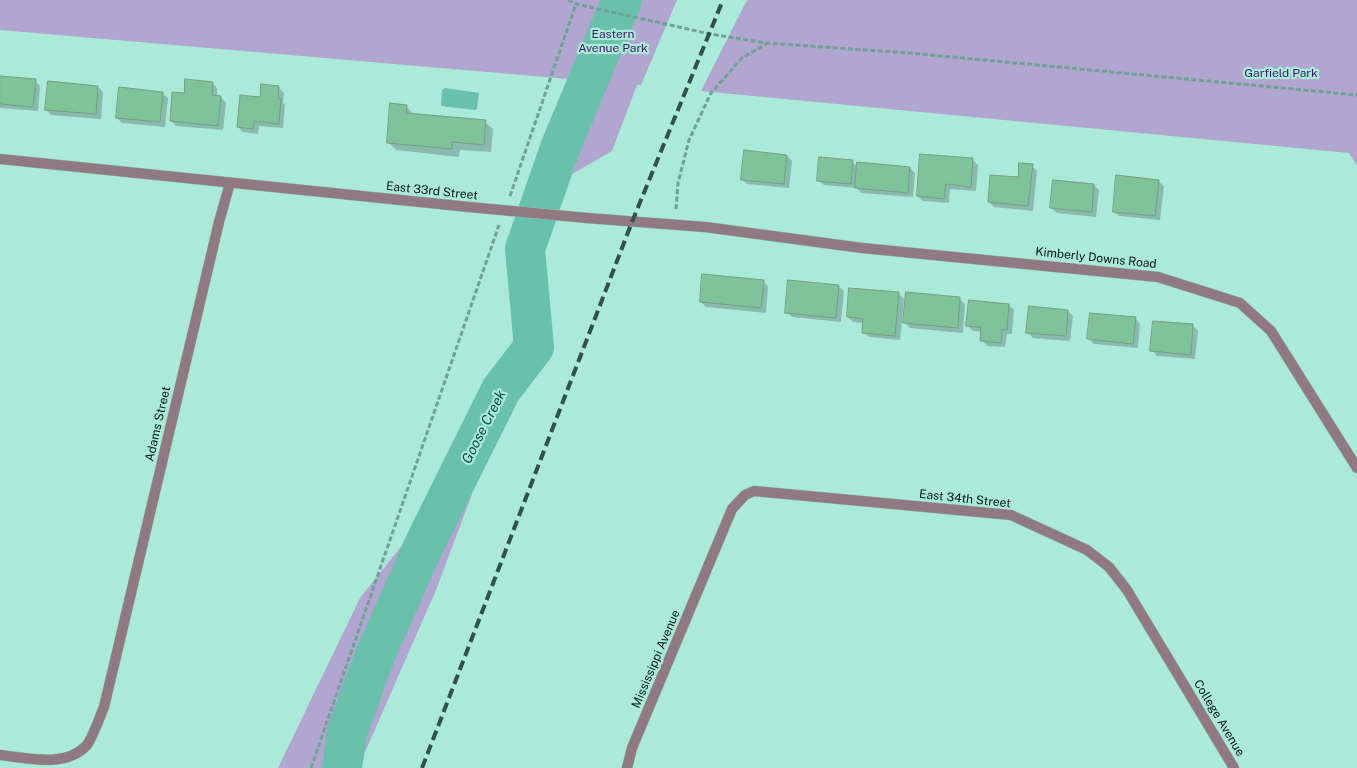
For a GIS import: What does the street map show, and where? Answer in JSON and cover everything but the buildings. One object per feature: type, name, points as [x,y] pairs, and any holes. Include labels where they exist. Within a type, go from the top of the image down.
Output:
[{"type":"street","name":"East 33rd Street","points":[[0,159],[470,207],[706,227],[862,248]]},
{"type":"street","name":"Adams Street","points":[[0,755],[51,761],[66,759],[86,746],[104,707],[219,222],[230,183]]},
{"type":"street","name":"Kimberly Downs Road","points":[[862,248],[1158,277],[1240,303],[1270,332],[1357,468]]},
{"type":"street","name":"East 34th Street","points":[[711,560],[732,509],[745,495],[754,491],[1011,516],[1087,550],[1109,567],[1127,590],[1182,681]]},
{"type":"street","name":"Mississippi Avenue","points":[[627,768],[632,748],[711,560]]},
{"type":"street","name":"College Avenue","points":[[1182,681],[1234,768]]},
{"type":"path","points":[[568,0],[576,4],[710,34],[766,43],[909,53],[1357,95]]},
{"type":"path","points":[[508,202],[576,4]]},
{"type":"path","points":[[675,225],[678,183],[688,140],[711,93],[742,58],[766,43]]},
{"type":"path","points":[[311,768],[501,221]]},
{"type":"green space","name":"Eastern Avenue Park","points":[[0,0],[677,0],[641,85],[637,85],[612,151],[562,180],[603,82],[0,30]]},
{"type":"green space","name":"Garfield Park","points":[[747,0],[1357,0],[1357,166],[1349,153],[701,91]]},
{"type":"green space","points":[[463,469],[472,494],[436,590],[358,768],[278,768],[360,598]]},
{"type":"shaded area","points":[[445,88],[479,93],[477,109],[442,106],[442,90]]},
{"type":"waterway","name":"Goose Creek","points":[[342,768],[347,732],[376,653],[424,545],[501,390],[534,347],[525,249],[560,148],[622,0]]},
{"type":"railway","points":[[422,768],[632,222],[723,0]]}]
